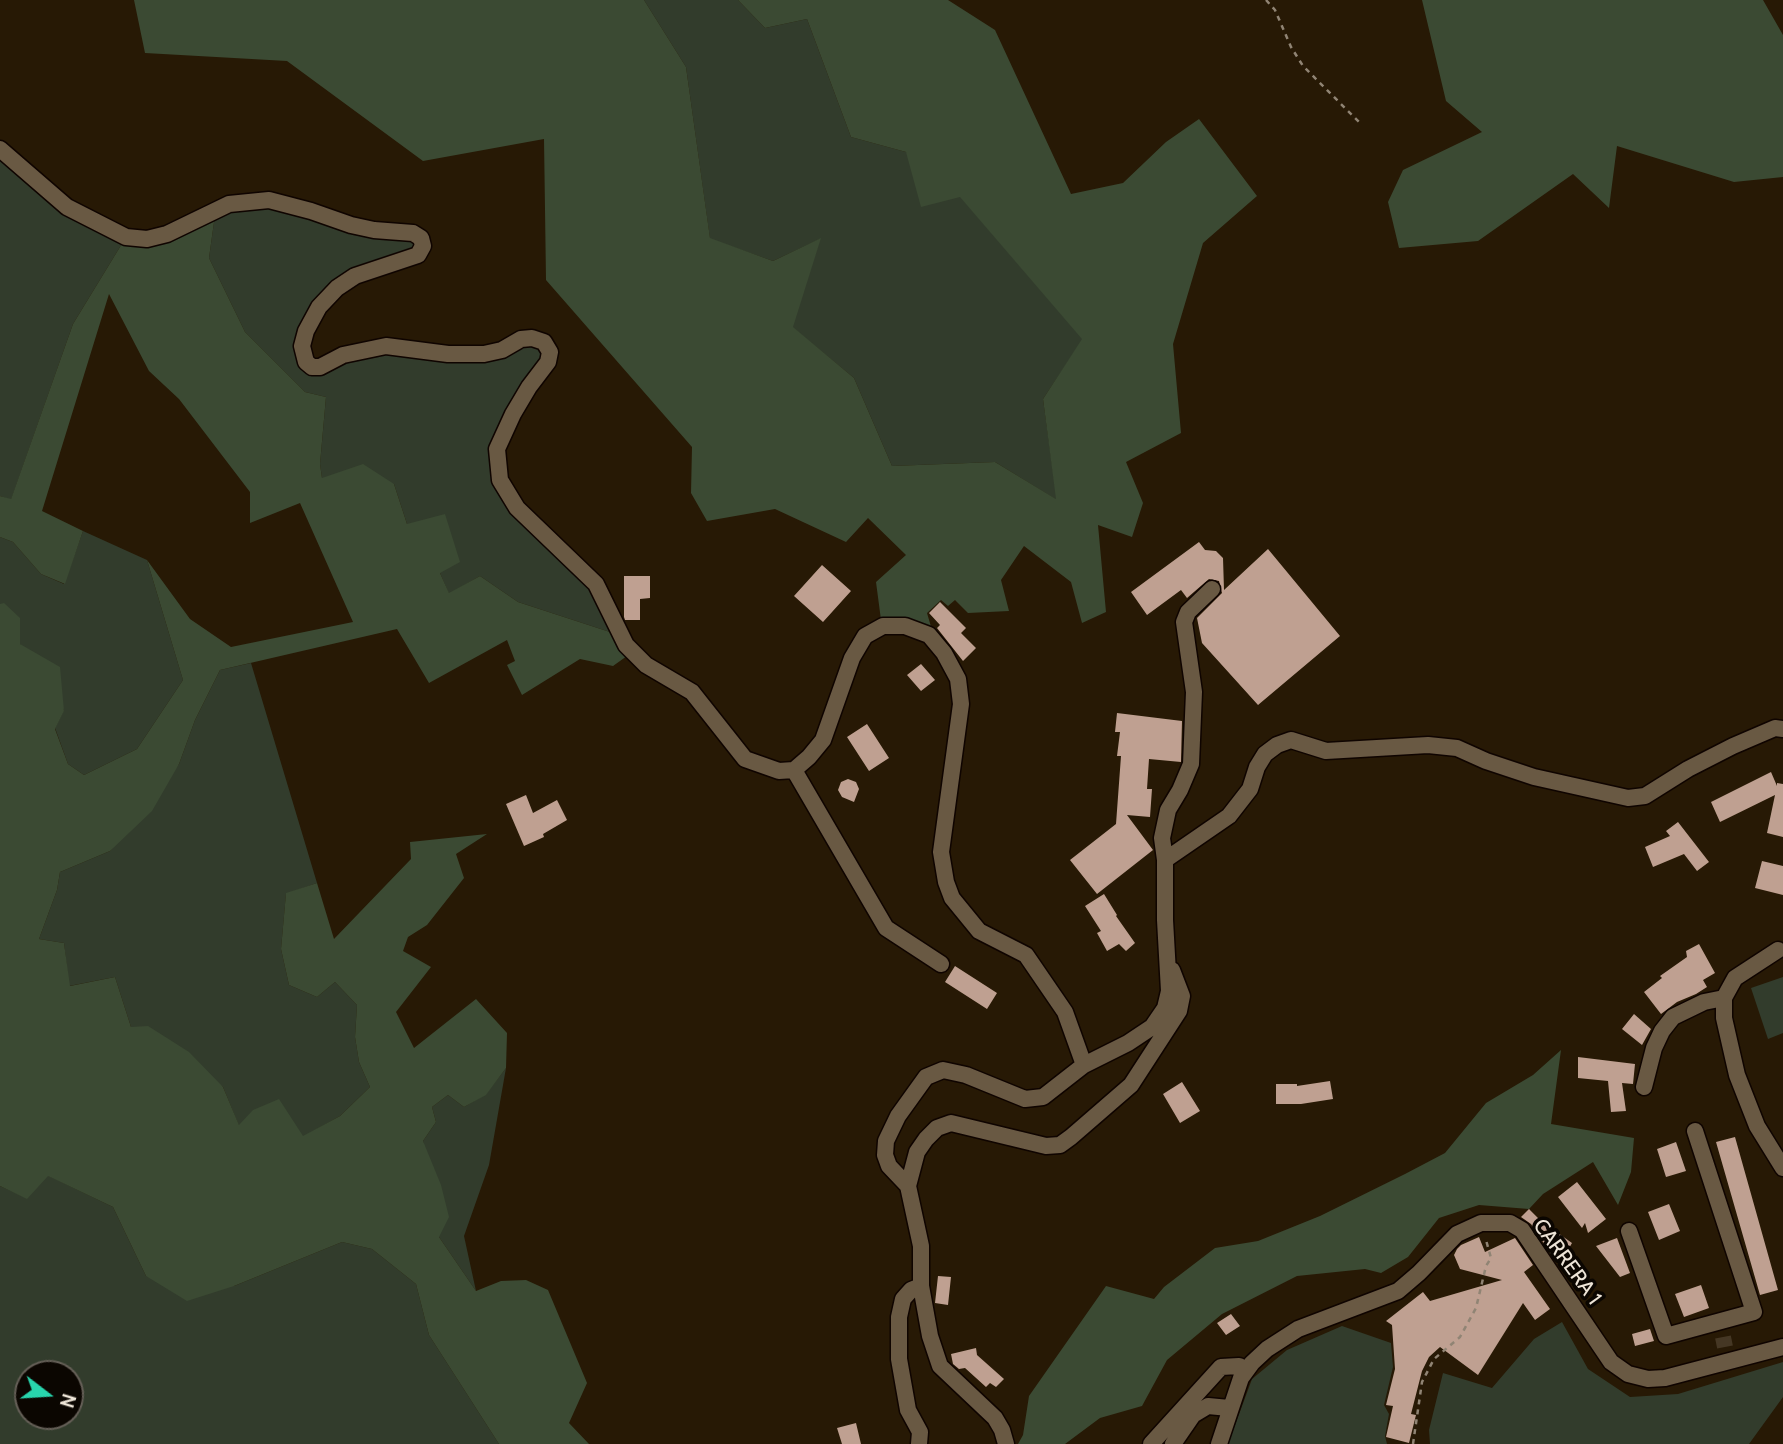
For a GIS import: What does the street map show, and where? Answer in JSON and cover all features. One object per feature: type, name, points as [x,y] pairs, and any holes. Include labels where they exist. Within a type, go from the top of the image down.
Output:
[{"type":"street","points":[[0,149],[66,207],[126,237],[147,239],[167,234],[229,204],[269,201],[311,211],[351,225],[413,233],[421,238],[423,246],[418,255],[355,276],[337,288],[319,307],[306,331],[302,346],[306,362],[312,367],[320,366],[343,355],[386,346],[448,354],[484,354],[502,351],[521,339],[532,338],[544,342],[550,352],[548,362],[513,414],[497,449],[500,480],[517,508],[596,584],[626,645],[646,665],[692,692],[745,759],[779,771],[794,770],[823,740],[852,658],[865,636],[883,626],[905,626],[929,635],[944,653],[958,680],[961,704],[941,852],[946,882],[952,898],[979,931],[1026,955],[1065,1012],[1084,1065]]},
{"type":"street","points":[[908,1186],[889,1166],[885,1155],[886,1141],[898,1116],[926,1077],[943,1070],[966,1074],[1024,1099],[1043,1097],[1084,1065],[1128,1043],[1152,1027],[1166,1008],[1169,963],[1162,838],[1168,810],[1191,764],[1194,691],[1184,622],[1188,612],[1212,589]]},
{"type":"street","points":[[1165,860],[1229,816],[1250,789],[1257,767],[1265,754],[1277,744],[1291,740],[1326,751],[1428,745],[1457,748],[1486,761],[1534,776],[1628,798],[1645,796],[1688,769],[1733,746],[1775,728],[1783,729]]},
{"type":"street","points":[[794,770],[886,928],[941,964]]},
{"type":"street","points":[[1781,948],[1735,978],[1724,998],[1724,1018],[1737,1075],[1757,1126],[1783,1168]]},
{"type":"street","points":[[1006,1444],[995,1418],[940,1366],[930,1336],[921,1286],[921,1247],[908,1186],[917,1152],[937,1128],[951,1123],[1046,1146],[1060,1145],[1071,1137],[1131,1085],[1179,1011],[1182,996],[1169,963]]},
{"type":"street","points":[[1644,1087],[1654,1048],[1673,1017],[1704,1002],[1724,998]]},
{"type":"street","points":[[1629,1231],[1666,1336],[1755,1312],[1695,1131]]},
{"type":"street","points":[[1219,1444],[1241,1378],[1267,1349],[1298,1329],[1398,1291],[1457,1234],[1481,1223]]},
{"type":"street","name":"CARRERA 1","points":[[1481,1223],[1510,1223],[1522,1230],[1611,1362],[1628,1374],[1648,1379],[1665,1378],[1726,1349],[1783,1347]]},
{"type":"street","points":[[919,1444],[920,1432],[908,1410],[899,1359],[899,1317],[903,1299],[911,1290],[921,1286]]},
{"type":"street","points":[[1718,1321],[1726,1349]]},
{"type":"street","points":[[1151,1444],[1221,1367],[1239,1366],[1247,1370]]},
{"type":"street","points":[[1173,1444],[1193,1415],[1208,1406],[1229,1408]]},
{"type":"path","points":[[1266,0],[1275,10],[1291,47],[1303,66],[1359,122]]},
{"type":"path","points":[[1413,1444],[1422,1381],[1434,1359],[1460,1337],[1476,1308],[1486,1266],[1491,1258],[1481,1223]]},
{"type":"green space","points":[[134,0],[644,0],[686,67],[710,238],[773,261],[821,238],[793,327],[854,378],[892,466],[995,462],[1056,499],[1043,399],[1082,339],[960,197],[921,207],[906,152],[851,137],[807,19],[765,28],[738,0],[948,0],[995,30],[1071,194],[1123,183],[1166,142],[1199,119],[1257,196],[1203,243],[1173,344],[1181,433],[1126,462],[1143,503],[1132,537],[1098,525],[1106,612],[1082,623],[1071,582],[1024,546],[1001,580],[1009,611],[968,613],[955,600],[948,606],[941,600],[927,613],[932,630],[881,620],[876,582],[906,555],[868,518],[846,542],[775,509],[707,521],[691,493],[692,447],[546,280],[544,139],[423,161],[287,61],[145,53]]},
{"type":"green space","points":[[644,0],[738,0],[765,28],[807,19],[851,137],[906,152],[960,196],[1083,339],[1043,399],[1057,500],[995,462],[892,466],[854,378],[792,327],[820,239],[773,261],[710,239],[686,67]]},
{"type":"green space","points":[[1422,0],[1763,0],[1783,35],[1783,177],[1734,182],[1617,146],[1609,208],[1573,174],[1478,241],[1399,248],[1388,202],[1403,170],[1482,132],[1446,101]]},
{"type":"green space","points":[[0,157],[123,242],[73,324],[11,500],[0,496]]},
{"type":"green space","points":[[269,206],[416,242],[414,250],[314,305],[302,367],[370,354],[523,344],[540,347],[544,353],[492,466],[591,587],[613,633],[518,602],[480,576],[449,594],[440,573],[407,524],[394,484],[322,478],[320,464],[326,397],[305,392],[245,332],[209,258],[215,215],[231,209]]},
{"type":"green space","points":[[215,215],[209,258],[245,332],[305,392],[326,397],[320,464],[322,478],[363,464],[394,484],[407,524],[445,514],[460,562],[440,573],[449,593],[480,576],[518,602],[613,633],[627,656],[613,666],[580,659],[522,695],[507,665],[515,661],[507,640],[429,683],[397,629],[220,670],[195,720],[179,764],[152,811],[110,851],[60,872],[57,890],[39,939],[64,943],[70,986],[115,977],[131,1027],[148,1026],[189,1052],[223,1087],[239,1125],[253,1110],[279,1099],[303,1136],[340,1116],[370,1087],[359,1062],[355,1037],[357,1005],[335,982],[317,997],[289,985],[281,949],[286,893],[317,883],[334,939],[411,859],[410,842],[487,834],[456,854],[464,878],[427,925],[408,937],[403,951],[431,967],[396,1012],[414,1048],[476,999],[507,1033],[506,1068],[486,1095],[464,1107],[448,1095],[432,1107],[436,1122],[423,1141],[441,1185],[449,1217],[439,1237],[476,1291],[501,1281],[526,1280],[548,1290],[587,1383],[569,1423],[589,1444],[499,1444],[429,1335],[416,1284],[372,1249],[342,1242],[234,1286],[187,1301],[146,1276],[113,1207],[48,1176],[27,1199],[0,1186],[0,604],[4,603],[20,618],[20,644],[60,667],[64,711],[55,729],[68,764],[84,775],[137,749],[183,680],[147,560],[190,619],[231,647],[353,622],[300,503],[250,523],[250,492],[179,399],[149,371],[109,294],[42,511],[83,531],[65,584],[41,574],[13,542],[0,537],[0,496],[11,499],[73,324],[123,242]]},
{"type":"green space","points":[[83,531],[147,560],[183,680],[137,749],[84,775],[68,764],[55,728],[64,710],[20,644],[0,604],[0,537],[13,542],[41,574],[64,584]]},
{"type":"green space","points":[[251,663],[317,883],[286,894],[281,949],[289,985],[317,997],[335,982],[357,1005],[355,1037],[359,1062],[370,1087],[340,1116],[303,1137],[239,1126],[223,1087],[131,1027],[115,977],[69,986],[64,943],[39,939],[57,890],[60,872],[110,851],[179,764],[195,720],[220,670]]},
{"type":"green space","points":[[1783,977],[1783,1033],[1768,1039],[1751,988]]},
{"type":"green space","points":[[1561,1050],[1551,1124],[1634,1138],[1631,1172],[1618,1205],[1593,1162],[1543,1194],[1529,1209],[1479,1205],[1439,1218],[1408,1257],[1381,1273],[1365,1269],[1297,1276],[1222,1314],[1167,1360],[1142,1406],[1100,1418],[1065,1444],[1018,1444],[1023,1435],[1029,1396],[1106,1286],[1154,1299],[1164,1287],[1215,1248],[1258,1241],[1320,1216],[1405,1174],[1445,1153],[1486,1103],[1533,1075]]},
{"type":"green space","points":[[506,1068],[489,1165],[464,1236],[476,1291],[439,1237],[423,1141],[436,1122],[432,1107],[448,1095],[464,1107],[486,1094]]},
{"type":"green space","points":[[47,1175],[113,1207],[146,1276],[234,1286],[342,1242],[372,1249],[416,1284],[429,1335],[499,1444],[0,1444],[0,1186],[27,1198]]},
{"type":"green space","points":[[1562,1322],[1588,1369],[1630,1397],[1678,1394],[1783,1362],[1783,1397],[1749,1444],[1430,1444],[1429,1430],[1443,1373],[1492,1388],[1534,1339]]},
{"type":"green space","points":[[1342,1326],[1391,1343],[1393,1367],[1384,1405],[1389,1414],[1385,1436],[1387,1444],[1228,1444],[1252,1379],[1287,1350]]},
{"type":"building","points":[[1199,542],[1205,550],[1216,551],[1223,558],[1224,590],[1268,549],[1340,636],[1258,705],[1202,643],[1197,618],[1222,593],[1219,581],[1209,579],[1187,598],[1181,590],[1147,615],[1131,592]]},
{"type":"building","points":[[822,565],[851,591],[823,622],[794,596]]},
{"type":"building","points":[[624,576],[650,576],[650,598],[640,599],[640,620],[625,620]]},
{"type":"building","points":[[940,602],[966,628],[961,633],[976,648],[963,661],[937,628],[940,625],[929,613]]},
{"type":"building","points":[[921,664],[935,680],[921,691],[907,675]]},
{"type":"building","points":[[1117,713],[1182,721],[1181,762],[1149,759],[1147,789],[1152,789],[1150,817],[1127,815],[1153,850],[1097,894],[1070,860],[1116,824],[1121,756],[1117,756],[1120,732],[1115,732]]},
{"type":"building","points":[[867,724],[889,758],[869,771],[847,737]]},
{"type":"building","points":[[1771,772],[1777,786],[1777,783],[1783,784],[1783,837],[1767,833],[1775,795],[1720,822],[1711,802]]},
{"type":"building","points":[[848,779],[856,782],[859,789],[854,802],[842,797],[838,790],[841,782]]},
{"type":"building","points":[[526,795],[533,813],[557,800],[567,820],[543,834],[544,837],[524,846],[506,804]]},
{"type":"building","points":[[1678,822],[1709,862],[1697,871],[1684,854],[1653,867],[1645,847],[1670,836],[1666,831]]},
{"type":"building","points":[[1762,861],[1783,866],[1783,895],[1755,888]]},
{"type":"building","points":[[1104,894],[1135,943],[1126,951],[1119,944],[1107,951],[1097,933],[1101,931],[1085,906]]},
{"type":"building","points":[[1699,944],[1715,973],[1703,980],[1707,987],[1677,1002],[1661,1014],[1644,992],[1662,978],[1660,976],[1687,957],[1686,951]]},
{"type":"building","points":[[955,966],[997,993],[987,1009],[945,982]]},
{"type":"building","points":[[1634,1014],[1651,1029],[1642,1045],[1622,1029]]},
{"type":"building","points":[[1578,1057],[1635,1064],[1633,1084],[1622,1083],[1626,1111],[1611,1112],[1608,1081],[1578,1078]]},
{"type":"building","points":[[1330,1081],[1333,1099],[1301,1104],[1276,1104],[1276,1084],[1297,1086]]},
{"type":"building","points":[[1182,1082],[1200,1111],[1180,1123],[1163,1094]]},
{"type":"building","points":[[1735,1137],[1778,1290],[1760,1295],[1716,1142]]},
{"type":"building","points":[[1676,1142],[1686,1171],[1666,1177],[1657,1149]]},
{"type":"building","points":[[1577,1182],[1606,1219],[1588,1233],[1585,1223],[1582,1228],[1558,1197]]},
{"type":"building","points":[[1669,1204],[1680,1231],[1659,1240],[1648,1212]]},
{"type":"building","points":[[1529,1209],[1572,1243],[1568,1250],[1555,1260],[1531,1224],[1521,1217]]},
{"type":"building","points":[[1479,1237],[1485,1252],[1515,1238],[1533,1265],[1524,1272],[1550,1309],[1535,1320],[1523,1303],[1478,1375],[1440,1347],[1429,1357],[1422,1371],[1411,1414],[1416,1415],[1409,1443],[1386,1437],[1393,1406],[1386,1405],[1395,1369],[1392,1325],[1386,1321],[1423,1292],[1430,1301],[1502,1280],[1460,1269],[1454,1255],[1457,1249]]},
{"type":"building","points":[[1617,1238],[1630,1273],[1620,1277],[1596,1246]]},
{"type":"building","points":[[938,1276],[951,1277],[948,1305],[935,1303]]},
{"type":"building","points":[[1701,1285],[1709,1308],[1684,1317],[1675,1294]]},
{"type":"building","points":[[1231,1314],[1240,1326],[1226,1335],[1217,1323]]},
{"type":"building","points":[[1650,1329],[1654,1341],[1635,1346],[1632,1334]]},
{"type":"building","points":[[976,1348],[977,1355],[1004,1379],[996,1387],[990,1383],[986,1387],[965,1368],[959,1369],[953,1364],[951,1354]]},
{"type":"building","points":[[856,1423],[861,1444],[842,1444],[837,1428]]},
{"type":"tunnel","points":[[1723,1337],[1725,1347]]}]
